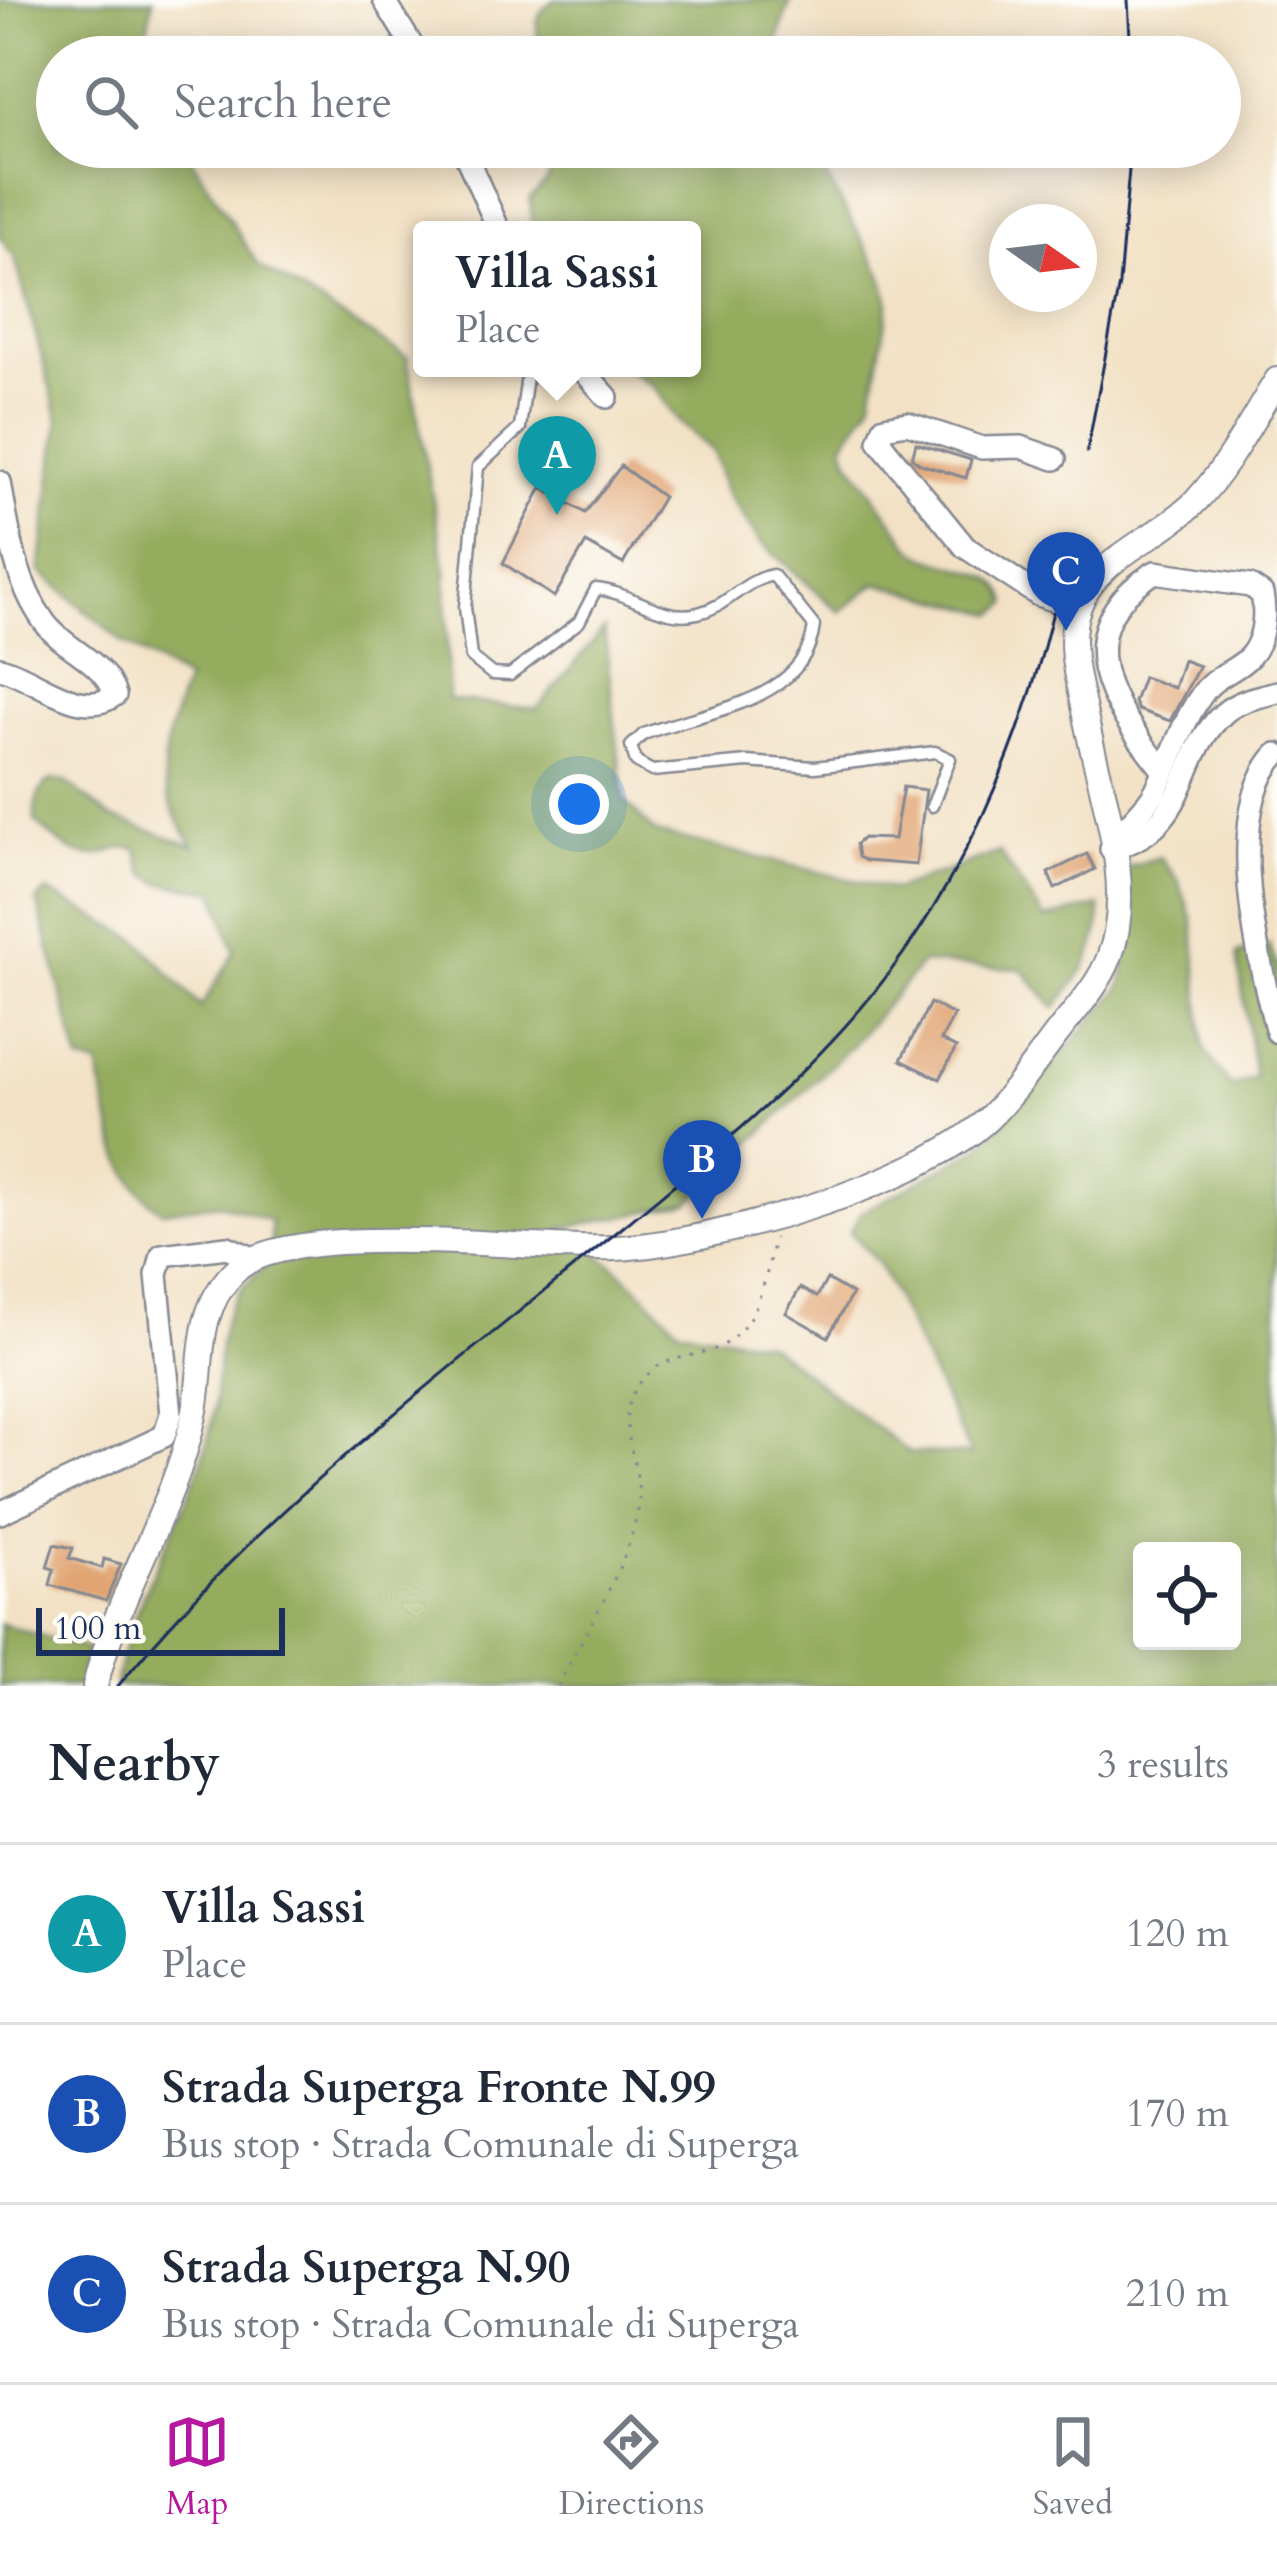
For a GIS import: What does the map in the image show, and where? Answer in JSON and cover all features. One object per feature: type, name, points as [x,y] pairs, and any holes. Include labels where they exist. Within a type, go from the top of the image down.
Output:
[{"type":"street","points":[[383,0],[406,36]]},
{"type":"street","points":[[471,168],[495,221]]},
{"type":"street","points":[[589,377],[607,397]]},
{"type":"street","points":[[95,1686],[116,1615],[194,1419],[202,1323],[214,1297],[250,1257],[296,1244],[347,1241],[623,1248],[770,1217],[905,1170],[988,1119],[1105,967],[1118,901],[1076,665],[1077,608],[1099,576],[1194,502],[1226,464],[1277,380]]},
{"type":"street","points":[[1055,459],[1021,447],[982,448],[898,422],[884,427],[879,442],[964,547],[1038,595],[1077,608]]},
{"type":"street","points":[[0,482],[5,528],[31,599],[47,627],[109,677],[115,695],[103,704],[86,706],[0,668]]},
{"type":"street","points":[[1111,849],[1123,824],[1154,796],[1183,725],[1208,685],[1250,657],[1260,638],[1265,609],[1262,594],[1250,586],[1155,572],[1126,593],[1105,621],[1102,660],[1118,714],[1164,771]]},
{"type":"street","points":[[1111,849],[1159,826],[1220,716],[1242,701],[1277,692]]},
{"type":"street","points":[[1277,754],[1253,788],[1248,813],[1256,930],[1277,1032]]},
{"type":"street","points":[[0,1513],[164,1436],[171,1414],[157,1275],[162,1255],[227,1247],[250,1257]]},
{"type":"lane","points":[[527,377],[520,428],[478,467],[465,607],[472,657],[492,674],[510,675],[579,622],[596,589],[629,595],[671,615],[697,614],[734,598],[750,579],[773,575],[814,626],[802,663],[758,694],[644,734],[632,746],[636,762],[652,771],[747,761],[815,767],[935,752],[950,759],[932,806]]},
{"type":"path","points":[[558,1686],[636,1518],[642,1481],[627,1436],[630,1398],[647,1373],[683,1353],[706,1352],[731,1341],[749,1320],[768,1269],[775,1232],[770,1217]]},
{"type":"green space","points":[[0,0],[153,0],[145,36],[36,36],[36,168],[197,168],[258,265],[407,357],[446,571],[448,700],[537,709],[604,629],[624,801],[656,833],[894,890],[999,852],[1045,919],[1100,906],[1088,961],[1055,1008],[1022,969],[922,963],[850,1047],[689,1203],[562,1228],[618,1269],[680,1329],[767,1343],[909,1453],[971,1455],[879,1264],[850,1232],[862,1212],[979,1148],[1121,987],[1129,941],[1125,868],[1160,857],[1178,880],[1193,920],[1204,1049],[1231,1087],[1255,1077],[1237,954],[1269,945],[1277,966],[1277,1686],[116,1686],[146,1588],[202,1460],[227,1316],[241,1290],[271,1261],[271,1221],[219,1203],[162,1211],[133,1182],[116,1146],[98,1065],[80,1062],[37,901],[47,891],[137,939],[201,1007],[235,952],[215,891],[160,883],[144,873],[137,849],[80,854],[63,846],[35,821],[42,789],[51,780],[66,782],[110,817],[194,846],[170,802],[164,765],[186,680],[120,640],[40,571],[59,420],[15,258],[0,237]]},
{"type":"green space","points":[[555,0],[790,0],[779,36],[539,36],[538,19]]},
{"type":"green space","points":[[552,168],[821,168],[882,274],[889,304],[871,404],[844,443],[848,458],[911,547],[993,581],[1008,604],[995,614],[876,583],[840,612],[759,541],[726,491],[713,451],[679,422],[654,387],[639,377],[701,377],[701,221],[532,221],[530,198],[546,183]]},
{"type":"green space","points":[[0,1624],[88,1649],[80,1686],[0,1686]]},
{"type":"building","points":[[916,443],[971,460],[966,478],[920,464],[912,458]]},
{"type":"building","points":[[621,466],[663,497],[623,564],[586,543],[554,597],[503,563],[542,487],[585,513]]},
{"type":"building","points":[[1183,660],[1199,666],[1170,721],[1138,710],[1134,702],[1143,677],[1174,688]]},
{"type":"building","points":[[903,787],[926,790],[916,865],[858,857],[856,844],[863,838],[894,839]]},
{"type":"building","points":[[1087,854],[1095,869],[1055,889],[1048,873]]},
{"type":"building","points":[[930,1003],[954,1015],[941,1040],[956,1048],[940,1079],[901,1060]]},
{"type":"building","points":[[827,1279],[852,1294],[828,1337],[786,1313],[800,1288],[817,1297]]},
{"type":"building","points":[[54,1544],[73,1548],[69,1558],[102,1568],[104,1559],[121,1564],[106,1601],[50,1585],[54,1569],[47,1567]]},
{"type":"tram line","points":[[1128,0],[1130,36]]},
{"type":"tram line","points":[[1087,452],[1119,284],[1129,168]]},
{"type":"tram line","points":[[118,1686],[174,1621],[296,1499],[724,1143],[845,1027],[904,953],[960,862],[1005,764],[1053,612]]},
{"type":"place","name":"Villa Sassi","points":[[557,515]]},
{"type":"place","name":"Strada Superga N.90","points":[[1066,631]]},
{"type":"place","name":"Strada Superga Fronte N.99","points":[[702,1219]]}]
